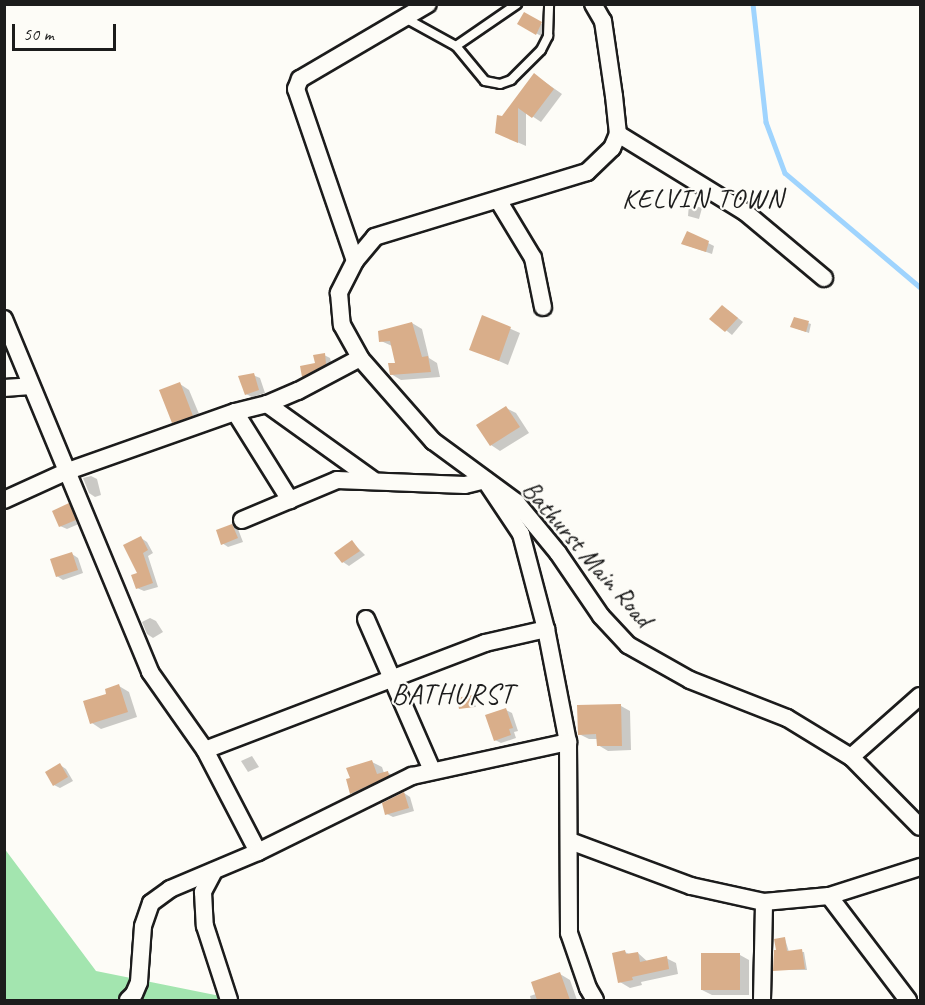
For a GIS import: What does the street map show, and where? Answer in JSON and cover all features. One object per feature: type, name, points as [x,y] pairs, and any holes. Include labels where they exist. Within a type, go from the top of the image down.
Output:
[{"type":"street","points":[[355,261],[296,89],[300,79],[428,4]]},
{"type":"street","points":[[593,4],[603,21],[618,134],[745,212],[824,278]]},
{"type":"street","name":"Bathurst Main Road","points":[[618,134],[612,148],[587,172],[375,237],[355,261],[339,293],[342,325],[360,358],[433,441],[516,502],[558,553],[601,616],[628,645],[690,680],[787,718],[851,757],[921,826]]},
{"type":"street","points":[[498,200],[533,258],[543,307]]},
{"type":"street","points":[[4,319],[150,672],[205,750],[258,852]]},
{"type":"street","points":[[4,500],[68,471],[235,412],[267,404],[298,391],[360,358]]},
{"type":"street","points":[[4,388],[30,386]]},
{"type":"street","points":[[267,404],[373,480]]},
{"type":"street","points":[[235,412],[290,500]]},
{"type":"street","points":[[242,520],[337,480],[465,484],[485,480],[521,534],[546,629],[568,742],[569,933],[588,988],[595,1000]]},
{"type":"street","points":[[366,620],[432,770]]},
{"type":"street","points":[[205,750],[485,643],[546,629]]},
{"type":"street","points":[[851,757],[921,696]]},
{"type":"street","points":[[128,1000],[134,994],[139,982],[143,926],[151,903],[170,889],[258,852],[412,776],[568,742]]},
{"type":"street","points":[[570,841],[691,886],[764,902],[828,896],[921,867]]},
{"type":"street","points":[[214,871],[203,892],[205,926],[229,1000]]},
{"type":"street","points":[[828,896],[908,1000]]},
{"type":"street","points":[[762,1000],[764,902]]},
{"type":"lane","points":[[456,46],[517,4]]},
{"type":"lane","points":[[405,18],[456,46],[485,81],[500,84],[511,80],[541,50],[548,36],[549,4]]},
{"type":"green space","points":[[4,848],[96,971],[240,1000],[5,1000]]},
{"type":"building","points":[[524,12],[542,22],[536,35],[517,24]]},
{"type":"building","points":[[534,73],[554,89],[532,118],[518,108],[518,143],[495,133],[497,115],[502,116]]},
{"type":"building","points":[[687,231],[709,241],[706,252],[681,244]]},
{"type":"building","points":[[722,305],[738,318],[725,332],[709,319]]},
{"type":"building","points":[[482,315],[511,327],[499,361],[469,350]]},
{"type":"building","points":[[794,317],[809,321],[806,332],[790,327]]},
{"type":"building","points":[[412,322],[422,357],[428,356],[431,372],[390,375],[388,363],[395,363],[390,341],[379,342],[378,331]]},
{"type":"building","points":[[325,353],[326,364],[302,377],[300,366],[315,363],[313,355]]},
{"type":"building","points":[[254,373],[259,390],[245,395],[238,376]]},
{"type":"building","points":[[180,382],[193,416],[172,423],[159,390]]},
{"type":"building","points":[[506,406],[520,427],[490,446],[476,425]]},
{"type":"building","points":[[69,503],[76,520],[59,527],[52,511]]},
{"type":"building","points":[[232,524],[238,538],[221,545],[216,530]]},
{"type":"building","points":[[141,536],[148,550],[143,553],[153,583],[136,589],[131,575],[137,573],[123,545]]},
{"type":"building","points":[[352,540],[360,551],[342,563],[334,553]]},
{"type":"building","points":[[72,552],[78,570],[56,577],[50,559]]},
{"type":"building","points":[[119,684],[128,712],[90,724],[83,701],[106,694],[105,689]]},
{"type":"building","points":[[472,695],[474,707],[459,709],[457,698]]},
{"type":"building","points":[[621,704],[622,746],[597,746],[596,734],[578,735],[577,705]]},
{"type":"building","points":[[506,708],[513,728],[509,729],[511,735],[494,741],[485,715]]},
{"type":"building","points":[[372,760],[377,774],[388,771],[389,776],[350,794],[346,779],[350,778],[346,768]]},
{"type":"building","points":[[60,763],[68,777],[53,786],[45,772]]},
{"type":"building","points":[[404,792],[409,808],[385,815],[382,803]]},
{"type":"building","points":[[785,937],[787,951],[802,949],[805,969],[773,971],[774,950],[776,950],[774,939]]},
{"type":"building","points":[[625,950],[626,954],[638,952],[640,962],[667,956],[669,969],[632,977],[633,980],[618,983],[612,953]]},
{"type":"building","points":[[701,953],[740,953],[740,990],[701,990]]},
{"type":"building","points":[[560,972],[570,1000],[537,1000],[531,982]]},
{"type":"waterway","points":[[753,4],[766,122],[785,173],[920,287]]},
{"type":"district","name":"KELVIN TOWN","points":[[703,199]]},
{"type":"district","name":"BATHURST","points":[[453,694]]}]
